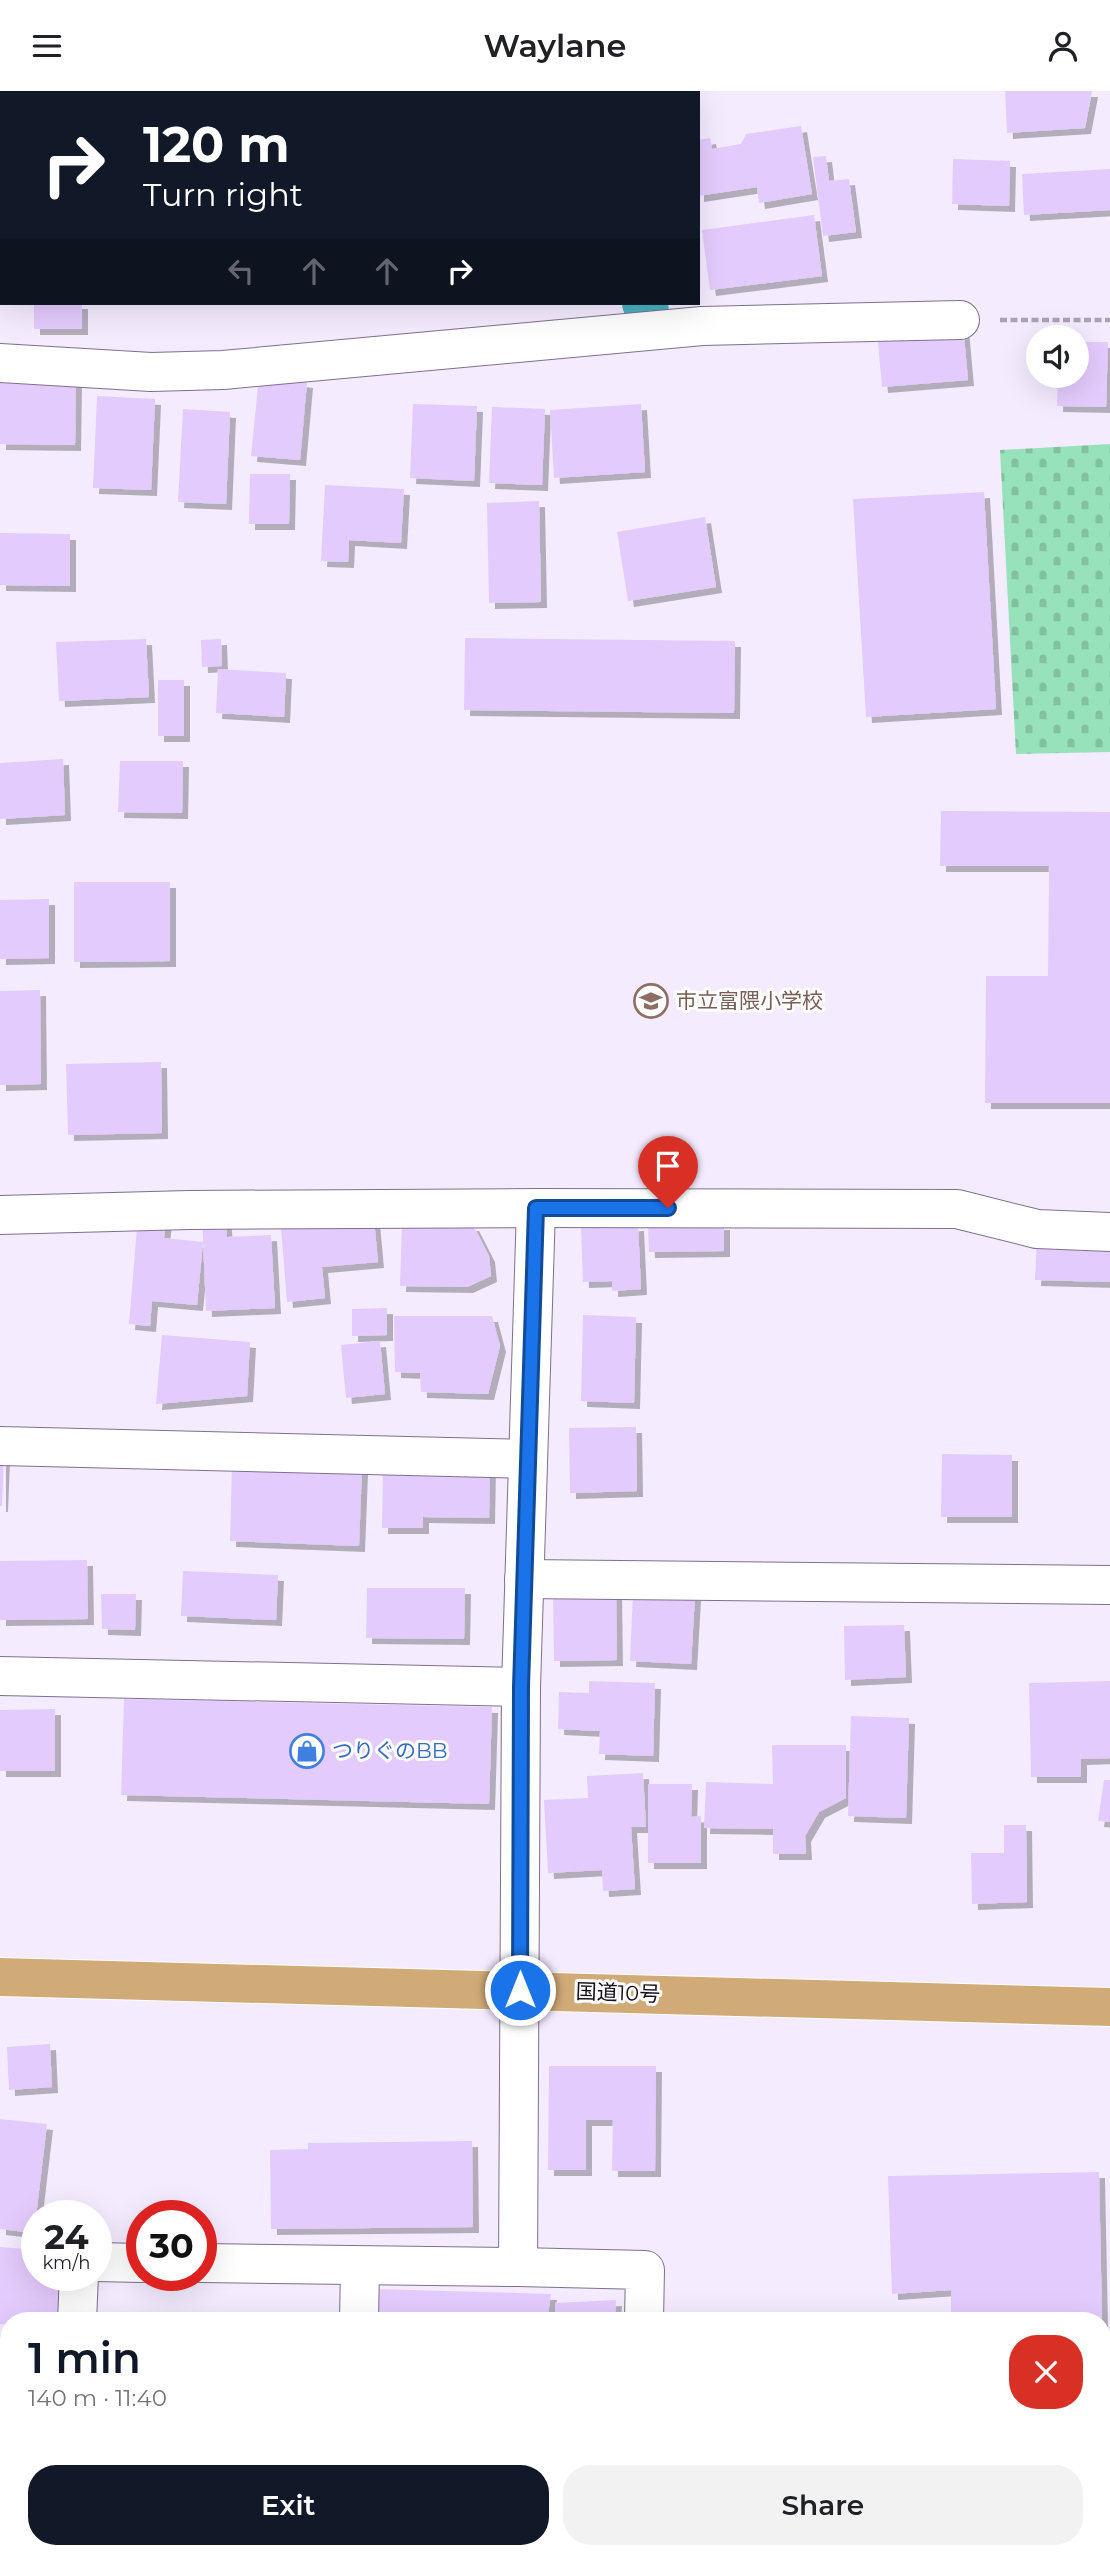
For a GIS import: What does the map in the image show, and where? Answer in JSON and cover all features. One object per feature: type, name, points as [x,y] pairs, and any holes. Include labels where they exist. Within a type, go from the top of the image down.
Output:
[{"type":"highway","name":"国道10号","points":[[0,1977],[1110,2007]]},
{"type":"street","points":[[0,363],[151,372],[223,370],[699,315],[960,320]]},
{"type":"street","points":[[518,2267],[521,1687],[536,1208]]},
{"type":"street","points":[[0,1215],[189,1210],[957,1209],[1037,1229],[1110,1232]]},
{"type":"street","points":[[0,1446],[528,1459]]},
{"type":"street","points":[[524,1579],[1110,1585]]},
{"type":"street","points":[[0,1676],[521,1687]]},
{"type":"street","points":[[217,2263],[645,2270],[645,2312]]},
{"type":"street","points":[[359,2312],[360,2266]]},
{"type":"street","points":[[77,2312],[78,2291]]},
{"type":"path","points":[[960,320],[1110,320]]},
{"type":"green space","points":[[1110,444],[1110,752],[1016,754],[1000,450]]},
{"type":"building","points":[[1005,91],[1092,91],[1085,128],[1007,133]]},
{"type":"building","points":[[801,126],[812,194],[759,203],[757,187],[700,196],[700,140],[710,138],[712,149],[741,144],[746,134]]},
{"type":"building","points":[[826,156],[829,181],[849,179],[856,232],[823,236],[813,157]]},
{"type":"building","points":[[953,159],[1010,161],[1009,206],[952,204]]},
{"type":"building","points":[[1110,169],[1110,210],[1024,215],[1022,174]]},
{"type":"building","points":[[814,215],[822,276],[710,290],[702,230]]},
{"type":"building","points":[[34,305],[82,305],[82,329],[34,329]]},
{"type":"building","points":[[963,325],[968,380],[882,387],[877,332]]},
{"type":"building","points":[[1089,342],[1108,342],[1106,407],[1057,406],[1058,388],[1089,388]]},
{"type":"building","points":[[259,376],[307,382],[300,460],[251,456]]},
{"type":"building","points":[[0,378],[76,380],[75,445],[0,444]]},
{"type":"building","points":[[97,396],[155,399],[151,490],[93,488]]},
{"type":"building","points":[[413,404],[477,406],[474,481],[410,478]]},
{"type":"building","points":[[641,404],[645,472],[554,478],[550,410]]},
{"type":"building","points":[[492,407],[545,409],[542,485],[489,483]]},
{"type":"building","points":[[183,409],[230,412],[226,504],[178,502]]},
{"type":"building","points":[[250,474],[290,474],[289,524],[249,524]]},
{"type":"building","points":[[325,485],[404,489],[401,543],[349,540],[348,562],[321,561]]},
{"type":"building","points":[[984,492],[996,709],[866,717],[853,499]]},
{"type":"building","points":[[539,501],[541,602],[489,603],[487,503]]},
{"type":"building","points":[[705,517],[716,587],[628,601],[617,532]]},
{"type":"building","points":[[0,533],[70,534],[70,586],[0,585]]},
{"type":"building","points":[[465,638],[735,641],[734,713],[464,710]]},
{"type":"building","points":[[146,639],[149,697],[59,701],[56,642]]},
{"type":"building","points":[[221,639],[222,666],[202,667],[201,640]]},
{"type":"building","points":[[218,669],[286,673],[284,717],[216,713]]},
{"type":"building","points":[[158,680],[184,680],[184,736],[158,736]]},
{"type":"building","points":[[63,759],[65,815],[0,819],[0,763]]},
{"type":"building","points":[[120,761],[183,761],[182,813],[118,812]]},
{"type":"building","points":[[941,811],[1110,812],[1110,1103],[985,1103],[986,976],[1048,976],[1049,866],[940,866]]},
{"type":"building","points":[[74,882],[170,882],[170,961],[74,962]]},
{"type":"building","points":[[49,899],[49,958],[0,959],[0,900]]},
{"type":"building","points":[[40,990],[41,1084],[0,1085],[0,991]]},
{"type":"building","points":[[161,1062],[162,1133],[68,1135],[66,1064]]},
{"type":"building","points":[[225,1214],[227,1237],[271,1235],[275,1308],[206,1311],[202,1215]]},
{"type":"building","points":[[138,1216],[166,1218],[164,1238],[203,1242],[197,1305],[152,1301],[150,1326],[129,1324]]},
{"type":"building","points":[[374,1219],[378,1262],[322,1267],[325,1298],[287,1302],[281,1228]]},
{"type":"building","points":[[402,1224],[473,1225],[489,1256],[491,1276],[467,1287],[400,1286]]},
{"type":"building","points":[[724,1224],[724,1251],[649,1252],[648,1225]]},
{"type":"building","points":[[638,1225],[641,1289],[612,1291],[612,1281],[583,1282],[581,1228]]},
{"type":"building","points":[[1037,1238],[1110,1240],[1110,1282],[1035,1280]]},
{"type":"building","points":[[387,1308],[387,1335],[352,1336],[352,1309]]},
{"type":"building","points":[[583,1315],[636,1317],[634,1403],[581,1401]]},
{"type":"building","points":[[394,1316],[492,1316],[500,1346],[488,1394],[421,1392],[420,1373],[395,1372]]},
{"type":"building","points":[[162,1335],[250,1342],[247,1396],[156,1404]]},
{"type":"building","points":[[380,1341],[385,1394],[346,1398],[341,1345]]},
{"type":"building","points":[[636,1427],[637,1491],[570,1493],[569,1428]]},
{"type":"building","points":[[942,1454],[1012,1455],[1012,1517],[941,1517]]},
{"type":"building","points":[[0,1455],[4,1455],[2,1506],[0,1506]]},
{"type":"building","points":[[383,1461],[490,1463],[489,1518],[423,1517],[423,1528],[382,1528]]},
{"type":"building","points":[[232,1463],[362,1468],[359,1546],[230,1541]]},
{"type":"building","points":[[87,1560],[88,1619],[0,1620],[0,1561]]},
{"type":"building","points":[[183,1571],[278,1575],[276,1620],[181,1616]]},
{"type":"building","points":[[367,1588],[465,1588],[464,1639],[366,1638]]},
{"type":"building","points":[[616,1590],[617,1660],[554,1661],[553,1592]]},
{"type":"building","points":[[633,1593],[695,1595],[691,1664],[630,1661]]},
{"type":"building","points":[[101,1594],[136,1594],[135,1630],[102,1629]]},
{"type":"building","points":[[904,1625],[906,1677],[845,1680],[844,1626]]},
{"type":"building","points":[[589,1681],[655,1683],[653,1756],[599,1754],[600,1731],[558,1729],[559,1692],[589,1693]]},
{"type":"building","points":[[1110,1681],[1110,1758],[1081,1759],[1081,1777],[1031,1777],[1029,1683]]},
{"type":"building","name":"つりぐのBB","points":[[124,1699],[492,1707],[489,1804],[121,1795]]},
{"type":"building","points":[[55,1709],[55,1771],[0,1771],[0,1710]]},
{"type":"building","points":[[851,1716],[909,1718],[906,1818],[848,1816]]},
{"type":"building","points":[[772,1745],[846,1745],[846,1798],[819,1812],[805,1836],[806,1854],[773,1854],[773,1829],[704,1828],[706,1782],[773,1784]]},
{"type":"building","points":[[643,1773],[646,1827],[631,1827],[635,1889],[603,1891],[602,1870],[548,1873],[544,1800],[588,1798],[587,1776]]},
{"type":"building","points":[[1104,1780],[1110,1780],[1110,1822],[1098,1821]]},
{"type":"building","points":[[648,1784],[692,1784],[691,1817],[701,1816],[701,1863],[648,1863]]},
{"type":"building","points":[[1004,1825],[1026,1825],[1027,1902],[972,1904],[971,1853],[1004,1853]]},
{"type":"building","points":[[50,2044],[52,2087],[9,2090],[7,2047]]},
{"type":"building","points":[[549,2066],[656,2066],[655,2171],[612,2171],[613,2120],[586,2120],[586,2170],[548,2170]]},
{"type":"building","points":[[0,2119],[47,2124],[38,2200],[21,2200],[21,2231],[0,2229]]},
{"type":"building","points":[[472,2141],[473,2227],[271,2229],[270,2150],[308,2149],[308,2143]]},
{"type":"building","points":[[1099,2172],[1102,2312],[951,2312],[951,2290],[892,2294],[888,2176]]},
{"type":"building","points":[[0,2247],[21,2249],[21,2291],[62,2291],[60,2312],[0,2312]]},
{"type":"building","points":[[374,2289],[551,2294],[548,2312],[373,2312]]},
{"type":"building","points":[[616,2300],[615,2312],[555,2312],[555,2303]]},
{"type":"waterway","points":[[645,305],[647,311]]},
{"type":"place","name":"市立富隈小学校","points":[[651,1001]]},
{"type":"place","name":"つりぐのBB","points":[[307,1751]]},
{"type":"route","points":[[520,1990],[521,1687],[536,1208],[668,1208]]}]
